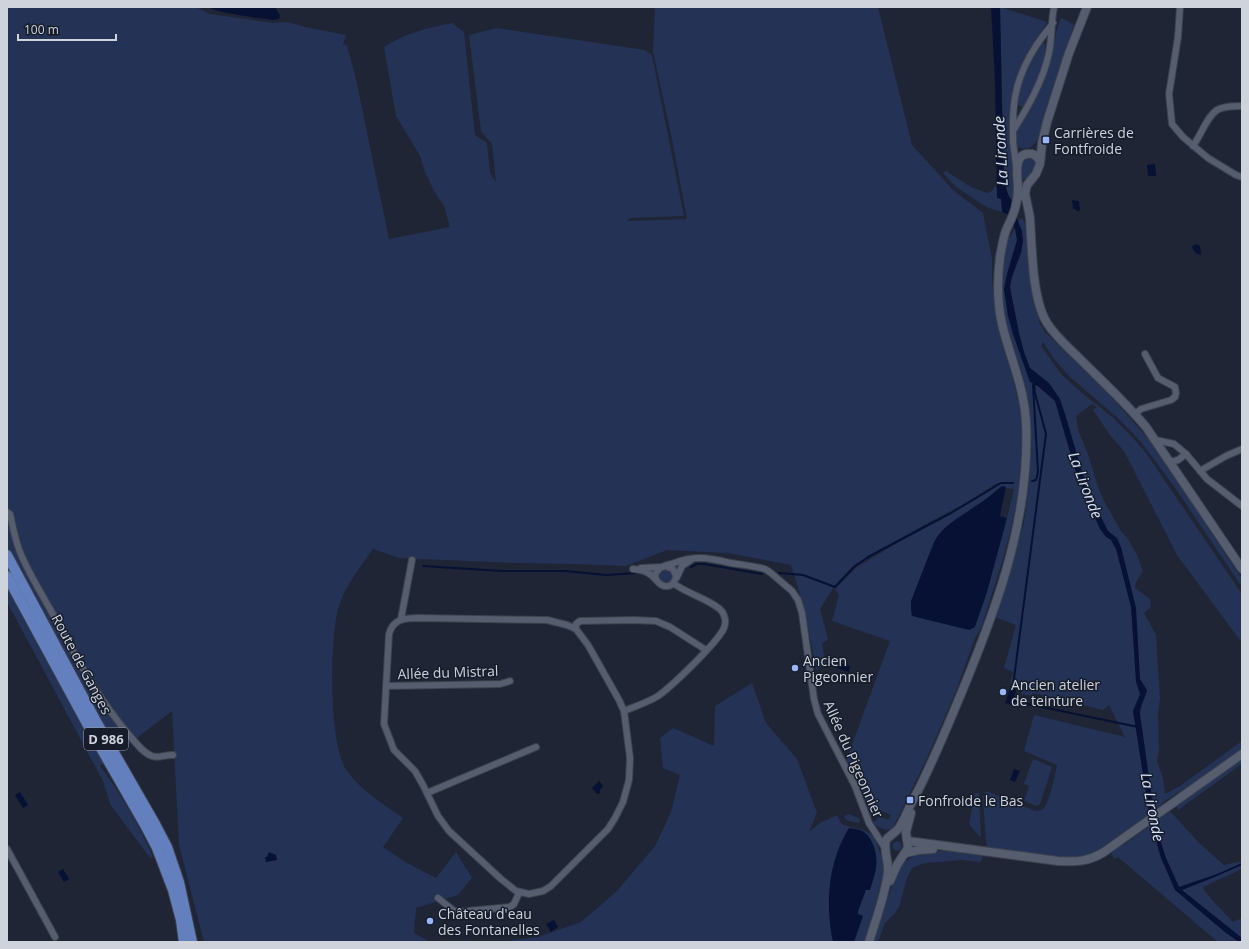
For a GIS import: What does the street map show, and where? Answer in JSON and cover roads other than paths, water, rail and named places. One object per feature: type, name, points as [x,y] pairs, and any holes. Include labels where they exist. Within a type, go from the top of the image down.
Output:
[{"type":"main road","name":"Route de Ganges","points":[[7,555],[94,717],[161,836],[179,882],[192,942]]},
{"type":"main road","name":"Route de Ganges","points":[[7,576],[90,729],[157,848],[173,890],[181,920],[184,942]]},
{"type":"street","points":[[1013,131],[1033,96],[1049,54],[1054,7]]},
{"type":"street","points":[[869,942],[885,889],[888,867],[885,849],[886,840],[901,824],[920,788],[940,744],[971,670],[1012,548],[1024,490],[1026,446],[1024,410],[1018,377],[1002,323],[998,292],[1001,252],[1004,238],[1018,209],[1021,191],[1036,174],[1040,161],[1044,135],[1069,53],[1087,7]]},
{"type":"street","points":[[1180,7],[1178,37],[1170,79],[1169,102],[1172,124],[1193,146],[1218,164],[1242,177]]},
{"type":"street","points":[[1053,23],[1036,46],[1020,77],[1014,99],[1013,142],[1017,178],[1030,220],[1034,271],[1043,314],[1048,324],[1066,345],[1135,414],[1156,440],[1242,569]]},
{"type":"street","points":[[1193,146],[1199,138],[1212,113],[1224,107],[1242,106]]},
{"type":"street","points":[[1016,166],[1044,135]]},
{"type":"street","points":[[1014,149],[1025,155],[1035,155],[1040,161]]},
{"type":"street","points":[[1017,178],[1024,182],[1032,178]]},
{"type":"street","points":[[1018,209],[1030,220]]},
{"type":"street","points":[[1135,414],[1141,409],[1171,400],[1175,397],[1176,393],[1176,389],[1173,386],[1158,378],[1145,354]]},
{"type":"street","points":[[1156,440],[1174,444],[1186,454],[1207,479],[1242,506]]},
{"type":"street","points":[[1200,471],[1226,456],[1242,449]]},
{"type":"street","points":[[1170,462],[1178,460],[1186,454]]},
{"type":"street","points":[[7,512],[10,514],[16,543],[31,574],[90,683],[127,732],[148,754],[157,757],[173,755]]},
{"type":"street","points":[[624,711],[652,700],[668,689],[706,650],[724,628],[725,620],[722,611],[709,602],[683,590],[675,581],[676,572],[671,567],[663,566],[656,574],[656,579],[658,582],[666,586],[675,581],[684,564],[694,558]]},
{"type":"street","name":"Allée du Pigeonnier","points":[[658,582],[648,573],[633,569],[663,566],[694,558],[712,558],[765,569],[795,595],[802,613],[814,699],[818,714],[855,786],[869,823],[885,849]]},
{"type":"street","points":[[402,619],[412,560]]},
{"type":"street","points":[[418,618],[547,620],[568,625],[576,629],[588,645],[624,711],[630,758],[630,772],[623,802],[608,829],[551,886],[535,894],[519,893],[501,879],[449,832],[438,816],[414,771],[394,750],[384,724],[389,634],[392,626],[402,619],[418,618]]},
{"type":"street","points":[[576,629],[576,624],[580,621],[656,621],[670,627],[706,650]]},
{"type":"street","name":"Allée du Mistral","points":[[386,686],[500,684],[510,681]]},
{"type":"street","points":[[427,793],[536,748]]},
{"type":"street","points":[[892,835],[901,834],[907,840],[960,849],[1051,860],[1074,862],[1092,859],[1145,824],[1242,754]]},
{"type":"street","points":[[885,889],[897,865],[908,848],[906,832],[907,826],[920,788]]},
{"type":"street","name":"Allée du Pigeonnier","points":[[874,830],[892,835]]},
{"type":"street","points":[[7,849],[55,937]]},
{"type":"street","points":[[885,849],[890,855],[899,857],[905,854],[930,849],[960,849]]},
{"type":"street","points":[[438,898],[452,910],[457,912],[510,907],[514,904],[519,893]]},
{"type":"water","points":[[209,7],[275,7],[280,16],[279,19],[272,20],[229,13]]},
{"type":"water","name":"La Lironde","points":[[991,7],[1000,7],[1003,159],[1005,182],[1008,194],[1013,202],[1012,207],[1022,231],[1023,241],[1021,253],[1010,287],[1024,352],[1030,368],[1049,383],[1060,399],[1083,475],[1097,509],[1108,531],[1117,538],[1121,547],[1136,608],[1140,679],[1147,690],[1140,714],[1152,798],[1159,836],[1166,858],[1179,887],[1217,874],[1242,863],[1242,865],[1182,890],[1242,938],[1242,942],[1239,942],[1226,933],[1175,890],[1161,858],[1150,819],[1133,711],[1140,694],[1136,682],[1131,607],[1116,549],[1111,540],[1106,537],[1100,529],[1077,476],[1055,401],[1039,387],[1030,382],[1008,316],[1004,289],[1017,240],[1015,229],[1009,215],[1002,212],[1001,199],[997,198],[995,80]]},
{"type":"water","points":[[1155,164],[1156,176],[1148,176],[1147,165]]},
{"type":"water","points":[[1072,200],[1079,201],[1080,211],[1073,209]]},
{"type":"water","points":[[1197,244],[1200,246],[1201,255],[1195,252],[1192,248],[1192,246]]},
{"type":"water","points":[[1002,486],[1006,487],[1000,516],[1007,518],[987,592],[975,627],[969,630],[912,616],[911,601],[934,542],[938,536],[952,522]]},
{"type":"water","points":[[839,663],[850,666],[849,672],[837,668]]},
{"type":"water","points":[[1011,685],[1017,687],[1012,705],[1005,703]]},
{"type":"water","points":[[1014,769],[1020,771],[1015,782],[1010,780]]},
{"type":"water","points":[[599,781],[603,786],[600,793],[597,794],[592,788]]},
{"type":"water","points":[[20,792],[28,805],[23,808],[15,795]]},
{"type":"water","points":[[849,828],[862,831],[870,839],[876,853],[876,868],[870,890],[866,890],[858,911],[858,914],[863,916],[854,942],[833,942],[829,913],[830,883],[837,855]]},
{"type":"water","points":[[269,852],[276,855],[277,860],[266,862],[265,857],[267,857]]},
{"type":"water","points":[[63,869],[69,879],[64,882],[58,872]]},
{"type":"water","points":[[554,920],[558,927],[551,932],[546,924]]},
{"type":"waterway","points":[[1013,686],[1046,434],[1035,393],[1034,383]]},
{"type":"waterway","points":[[1032,481],[1036,480],[1038,472],[1033,385]]},
{"type":"waterway","points":[[779,573],[803,575],[835,587],[854,567],[868,557],[951,513],[1001,483],[1013,483]]},
{"type":"waterway","points":[[691,567],[697,564],[704,564],[762,574]]},
{"type":"waterway","points":[[423,566],[502,571],[565,571],[606,575],[638,573]]},
{"type":"waterway","points":[[1013,701],[1138,727]]},
{"type":"place","name":"Carrières de Fontfroide","points":[[1046,140]]},
{"type":"place","name":"Ancien Pigeonnier","points":[[795,668]]},
{"type":"place","name":"Ancien atelier de teinture","points":[[1003,692]]},
{"type":"place","name":"Fonfroide le Bas","points":[[910,800]]},
{"type":"place","name":"Château d'eau des Fontanelles","points":[[430,921]]}]
